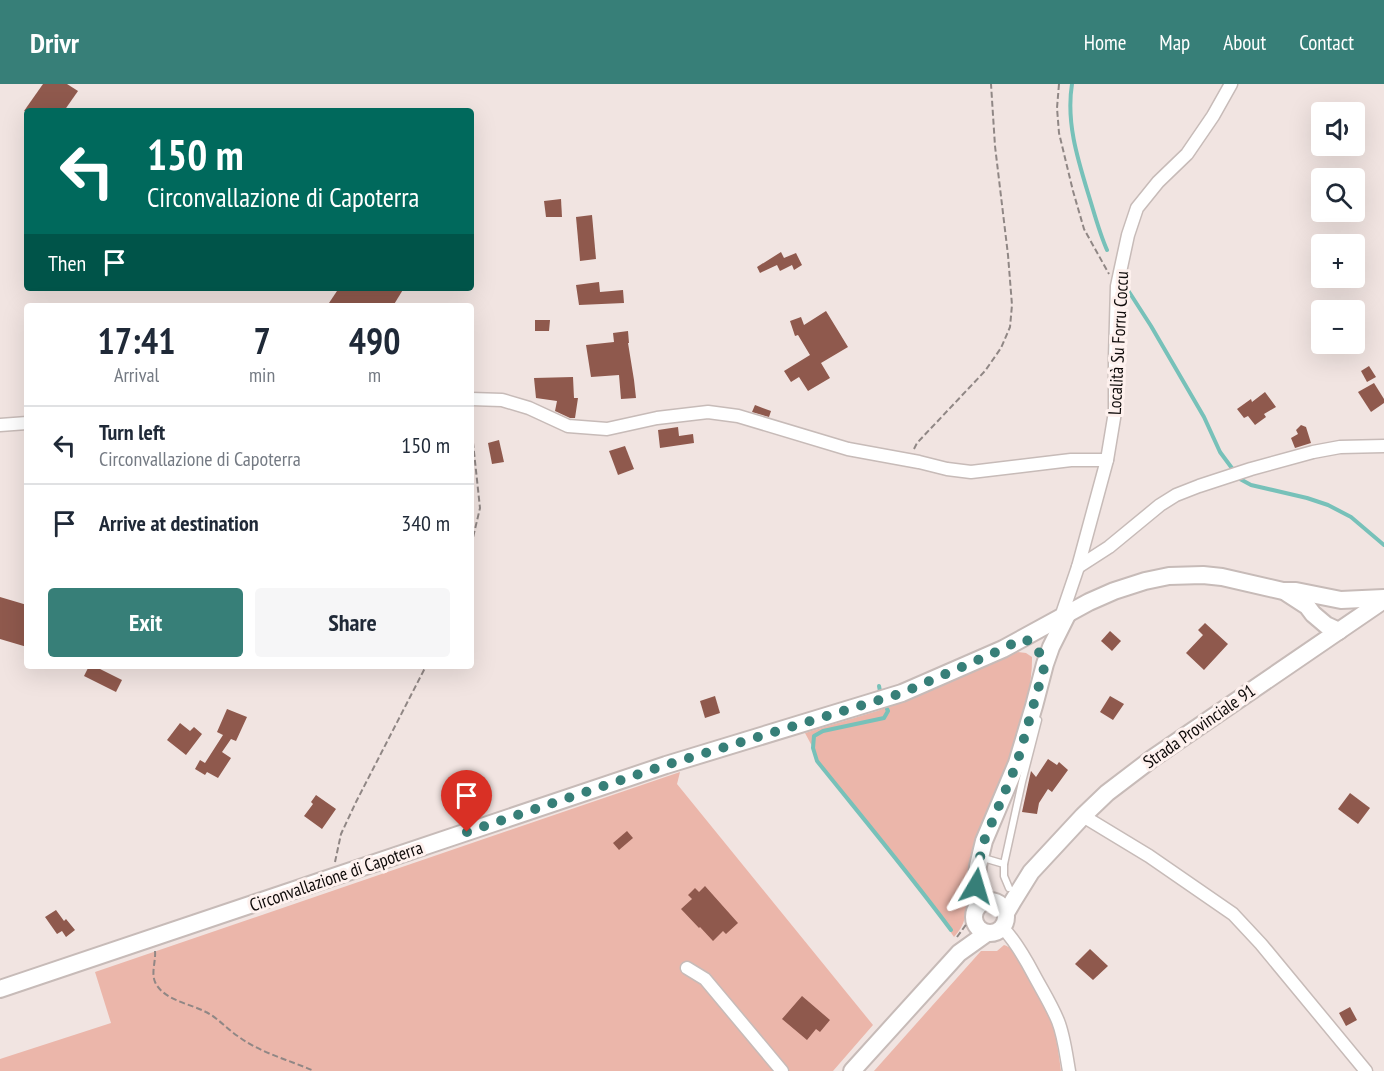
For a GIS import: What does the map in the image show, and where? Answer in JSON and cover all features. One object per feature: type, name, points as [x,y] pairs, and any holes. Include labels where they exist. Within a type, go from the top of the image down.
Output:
[{"type":"street","name":"Località Su Forru Coccu","points":[[1065,615],[1107,460],[1115,412],[1117,286],[1128,235],[1137,208],[1158,182],[1187,154],[1231,84]]},
{"type":"street","points":[[474,399],[502,400],[530,408],[568,426],[606,429],[657,418],[708,412],[738,416],[848,449],[971,472],[1071,460],[1107,460]]},
{"type":"street","points":[[0,425],[24,423]]},
{"type":"street","points":[[1078,567],[1109,547],[1176,495],[1251,469],[1313,452],[1340,447],[1384,446]]},
{"type":"street","name":"Circonvallazione di Capoterra","points":[[0,989],[666,765],[902,693],[1003,649],[1084,604],[1145,581],[1169,576],[1222,577],[1283,591]]},
{"type":"street","points":[[1283,591],[1296,597],[1326,624],[1345,626],[1341,600]]},
{"type":"street","points":[[1283,591],[1296,591],[1341,600],[1384,599]]},
{"type":"street","points":[[1069,595],[1073,601],[1084,604]]},
{"type":"street","name":"Strada Provinciale 91","points":[[1031,872],[1107,793],[1153,758],[1384,599]]},
{"type":"street","points":[[1308,651],[1314,614]]},
{"type":"street","points":[[1065,615],[1051,647],[1017,763],[990,823],[980,857],[985,912],[1012,938],[1052,1008],[1059,1023],[1068,1071]]},
{"type":"street","points":[[1021,639],[1036,645],[1045,671]]},
{"type":"street","points":[[1083,816],[1149,856],[1233,914],[1261,944],[1366,1071]]},
{"type":"street","points":[[852,1071],[959,953],[985,912],[1001,893],[1031,872]]},
{"type":"street","points":[[985,912],[1013,900],[1031,872]]},
{"type":"street","points":[[687,968],[705,979],[782,1071]]},
{"type":"lane","points":[[1009,888],[1004,876],[1004,864],[1039,715]]},
{"type":"lane","points":[[990,823],[1011,831]]},
{"type":"lane","points":[[980,857],[1004,864]]},
{"type":"path","points":[[908,460],[917,443],[985,371],[1001,348],[1010,327],[1012,305],[995,146],[991,84]]},
{"type":"path","points":[[1059,84],[1057,108],[1059,133],[1081,219],[1106,270],[1117,286]]},
{"type":"path","points":[[474,452],[480,508],[474,533]]},
{"type":"path","points":[[334,877],[335,859],[341,834],[424,669]]},
{"type":"path","points":[[151,938],[155,953],[153,972],[155,983],[162,992],[208,1013],[239,1037],[264,1051],[314,1071]]},
{"type":"shaded area","points":[[1018,652],[1032,657],[1025,708],[1008,763],[973,846],[968,871],[965,917],[954,937],[923,892],[818,761],[805,733],[899,703]]},
{"type":"shaded area","points":[[680,772],[677,784],[873,1025],[833,1071],[0,1071],[0,1059],[111,1023],[95,972]]},
{"type":"shaded area","points":[[1004,945],[1017,955],[1040,996],[1054,1030],[1061,1071],[874,1071],[981,951],[997,951]]},
{"type":"building","points":[[43,84],[67,84],[78,91],[66,108],[26,108]]},
{"type":"building","points":[[561,199],[562,217],[546,217],[544,201]]},
{"type":"building","points":[[592,215],[596,259],[580,261],[576,217]]},
{"type":"building","points":[[781,252],[784,258],[796,253],[802,265],[794,270],[792,265],[780,271],[777,265],[760,273],[757,267]]},
{"type":"building","points":[[599,282],[600,292],[623,290],[624,303],[579,305],[576,285]]},
{"type":"building","points":[[337,291],[402,291],[395,303],[329,303]]},
{"type":"building","points":[[826,311],[848,347],[821,363],[830,378],[808,391],[799,377],[791,382],[784,371],[810,355],[798,335],[795,336],[790,321],[801,317],[804,325]]},
{"type":"building","points":[[535,320],[550,320],[549,331],[535,331]]},
{"type":"building","points":[[628,331],[636,398],[621,399],[619,375],[591,377],[586,345],[614,342],[613,333]]},
{"type":"building","points":[[1369,366],[1376,377],[1367,382],[1361,371]]},
{"type":"building","points":[[573,377],[574,398],[578,398],[575,418],[555,411],[557,401],[536,398],[534,378]]},
{"type":"building","points":[[1374,383],[1384,403],[1371,412],[1358,392]]},
{"type":"building","points":[[1265,392],[1276,407],[1264,414],[1266,417],[1255,425],[1248,416],[1244,418],[1237,409],[1251,399],[1252,402]]},
{"type":"building","points":[[755,405],[771,411],[769,417],[752,412]]},
{"type":"building","points":[[1301,425],[1306,427],[1311,443],[1295,448],[1291,438],[1298,434],[1296,430]]},
{"type":"building","points":[[678,427],[679,436],[693,434],[694,443],[660,448],[658,430]]},
{"type":"building","points":[[499,440],[504,462],[492,464],[488,443]]},
{"type":"building","points":[[625,446],[634,469],[618,475],[609,451]]},
{"type":"building","points":[[0,597],[24,604],[24,646],[0,639]]},
{"type":"building","points":[[1205,623],[1228,644],[1204,670],[1186,653],[1203,635],[1198,630]]},
{"type":"building","points":[[1110,631],[1121,641],[1112,651],[1101,641]]},
{"type":"building","points":[[88,669],[100,669],[122,680],[116,692],[84,676]]},
{"type":"building","points":[[715,696],[720,713],[705,718],[700,701]]},
{"type":"building","points":[[1110,696],[1124,704],[1113,720],[1100,712]]},
{"type":"building","points":[[227,709],[247,717],[236,741],[231,739],[222,752],[231,758],[218,778],[207,772],[205,775],[195,769],[200,760],[205,763],[223,735],[217,732]]},
{"type":"building","points":[[180,723],[190,731],[194,727],[202,734],[186,755],[167,740]]},
{"type":"building","points":[[1048,759],[1057,765],[1059,762],[1068,770],[1052,792],[1048,789],[1039,803],[1037,814],[1022,812],[1031,771],[1036,777]]},
{"type":"building","points":[[1350,793],[1370,808],[1358,824],[1338,809]]},
{"type":"building","points":[[316,795],[336,809],[322,829],[304,816],[313,804],[311,802]]},
{"type":"building","points":[[627,831],[633,838],[619,850],[613,843]]},
{"type":"building","points":[[705,886],[738,923],[726,934],[723,931],[713,941],[681,909],[692,899],[688,895],[695,888],[699,892]]},
{"type":"building","points":[[56,910],[75,930],[66,937],[62,931],[57,934],[45,917]]},
{"type":"building","points":[[1090,949],[1108,966],[1093,980],[1075,964]]},
{"type":"building","points":[[802,996],[830,1020],[820,1032],[816,1029],[807,1040],[782,1019]]},
{"type":"building","points":[[1350,1007],[1357,1020],[1346,1026],[1339,1013]]},
{"type":"waterway","points":[[1072,84],[1070,112],[1074,139],[1084,179],[1107,250]]},
{"type":"waterway","points":[[1124,284],[1204,417],[1220,452],[1240,479],[1251,485],[1328,505],[1351,517],[1384,545]]},
{"type":"waterway","points":[[879,686],[880,691]]},
{"type":"waterway","points":[[887,709],[884,718],[823,731],[814,736],[813,748],[817,761],[951,930]]},
{"type":"route","points":[[467,832],[666,765],[902,693],[1021,639],[1036,645],[1042,656],[1044,668],[1017,763],[984,841],[976,886]]}]
